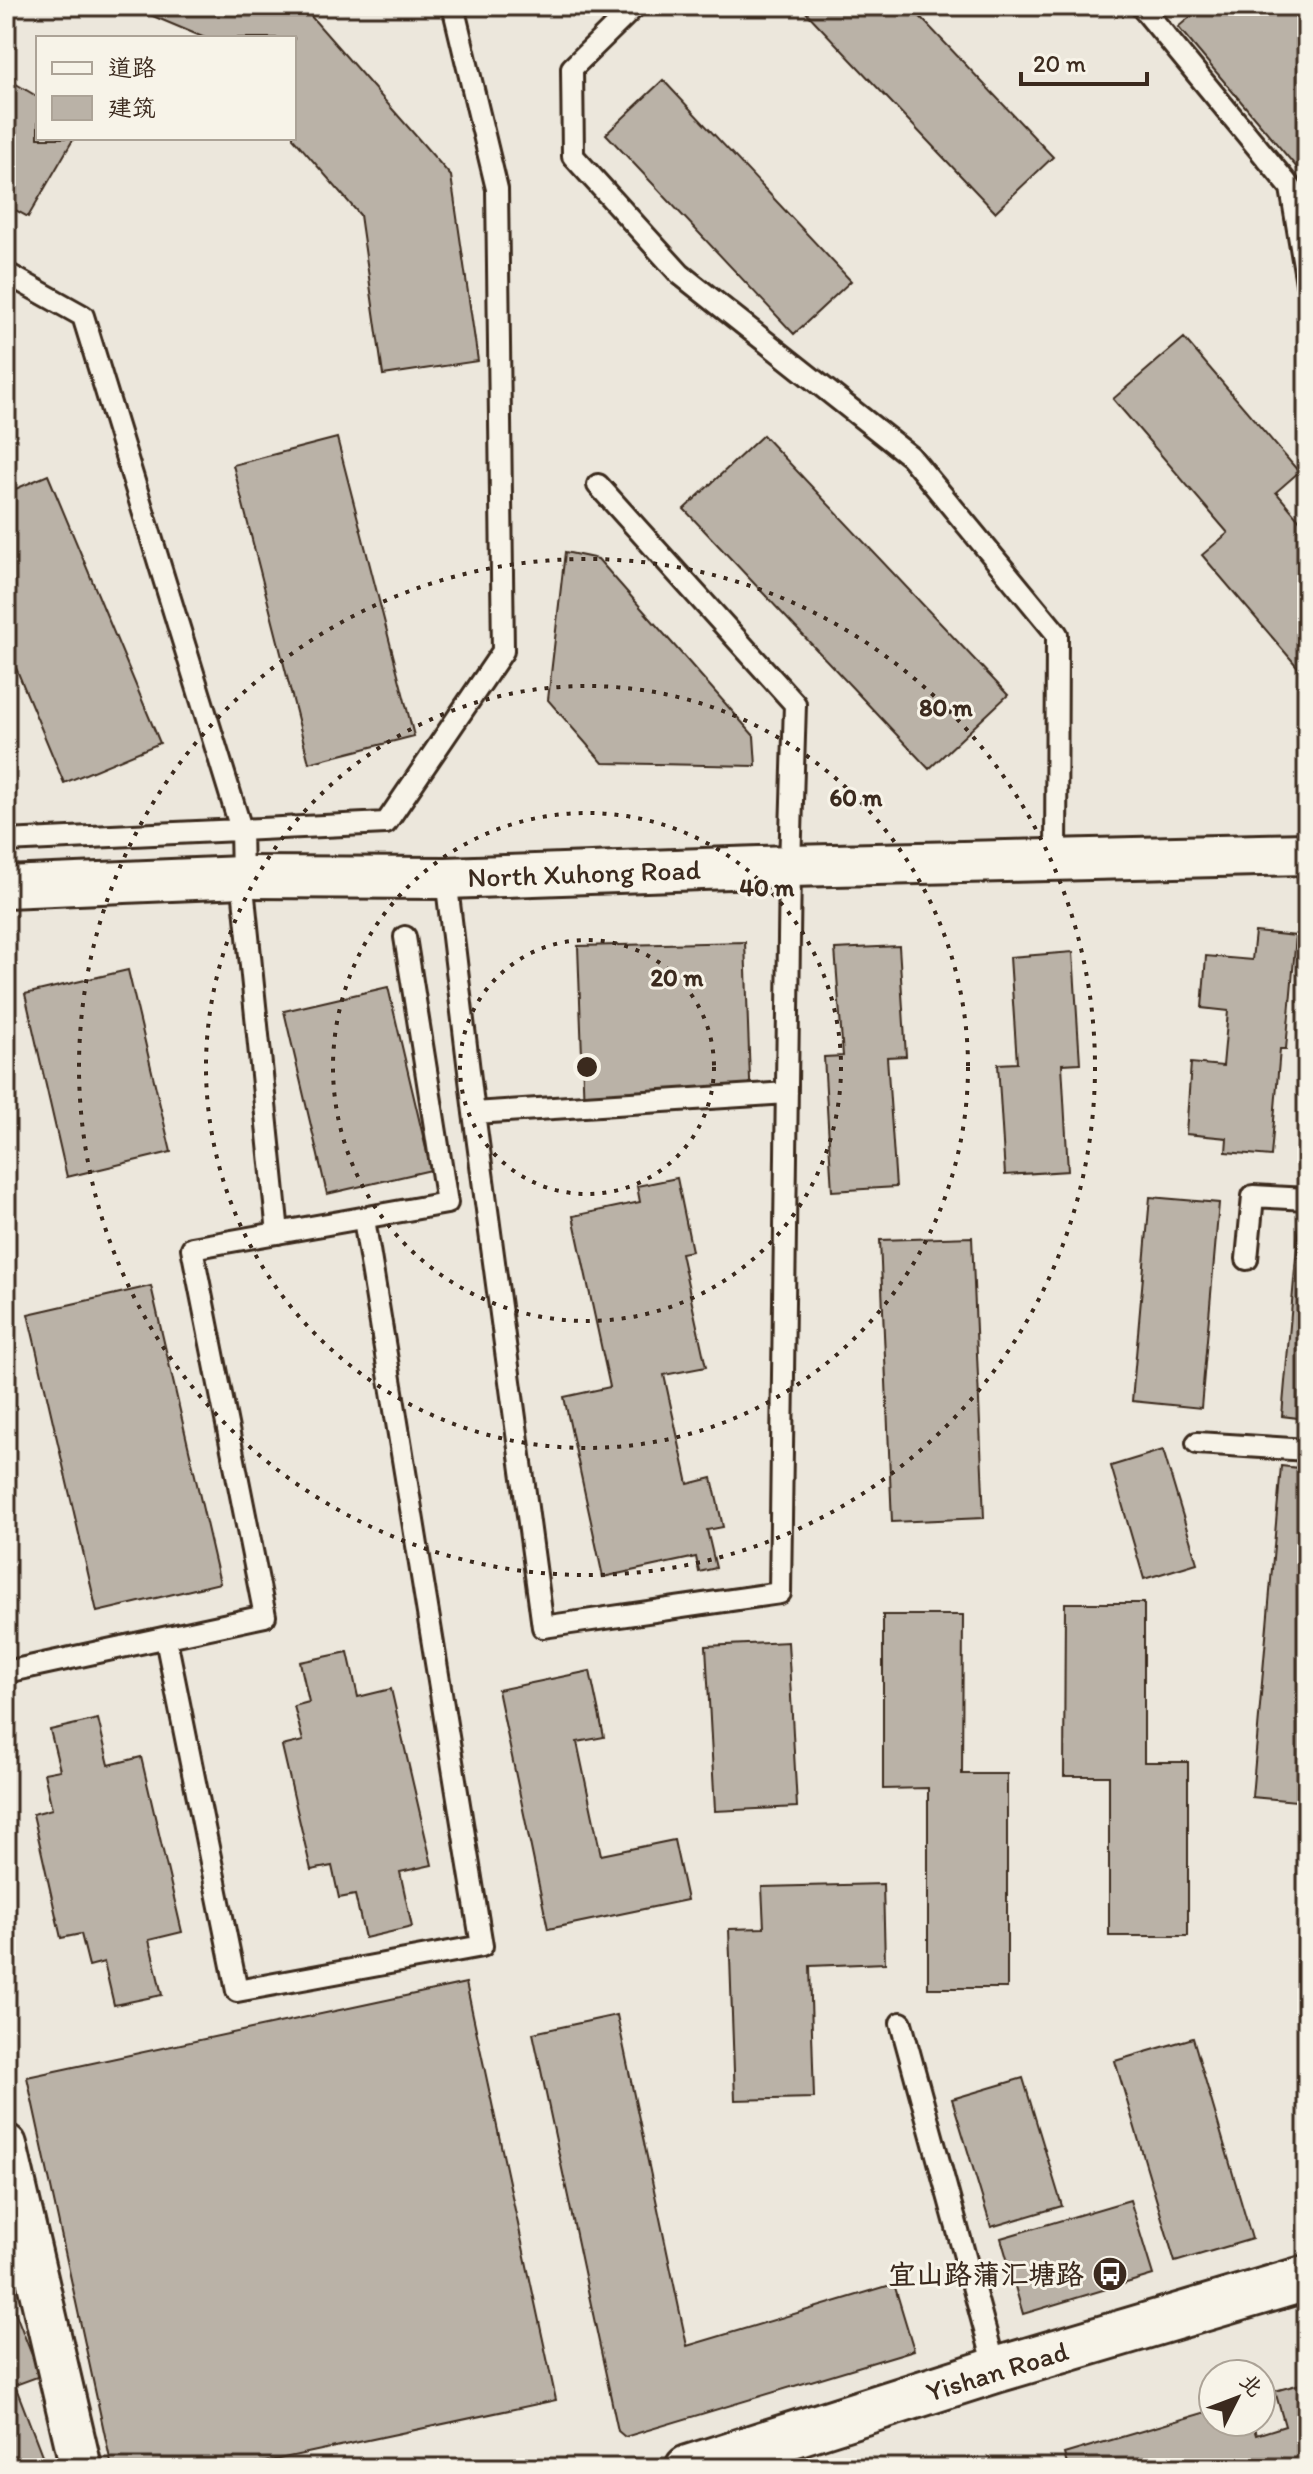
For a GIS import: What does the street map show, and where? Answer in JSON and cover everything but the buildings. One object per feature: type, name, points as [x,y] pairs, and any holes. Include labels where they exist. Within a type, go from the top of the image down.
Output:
[{"type":"main road","name":"Yishan Road","points":[[688,2468],[996,2370],[1307,2278]]},
{"type":"street","name":"North Xuhong Road","points":[[6,887],[242,877],[446,878],[790,866],[1307,854]]},
{"type":"street","points":[[6,2145],[81,2468]]},
{"type":"lane","points":[[6,841],[386,823],[503,651],[497,189],[454,10],[450,6]]},
{"type":"lane","points":[[635,6],[572,68],[573,156],[680,274],[910,456],[1057,634],[1056,860]]},
{"type":"lane","points":[[1141,6],[1291,188],[1307,283]]},
{"type":"lane","points":[[6,273],[83,316],[241,829],[242,877],[278,1233]]},
{"type":"lane","points":[[446,878],[474,1113],[543,1627],[780,1593],[795,704],[598,485]]},
{"type":"lane","points":[[6,1672],[265,1616],[192,1248],[447,1203],[405,937]]},
{"type":"lane","points":[[474,1113],[787,1093]]},
{"type":"lane","points":[[1247,1259],[1253,1196],[1307,1199]]},
{"type":"lane","points":[[166,1639],[237,1991],[482,1946],[364,1219]]},
{"type":"lane","points":[[1197,1443],[1307,1450]]},
{"type":"lane","points":[[901,2023],[996,2370]]},
{"type":"place","name":"宜山路蒲汇塘路","points":[[1110,2274]]}]
